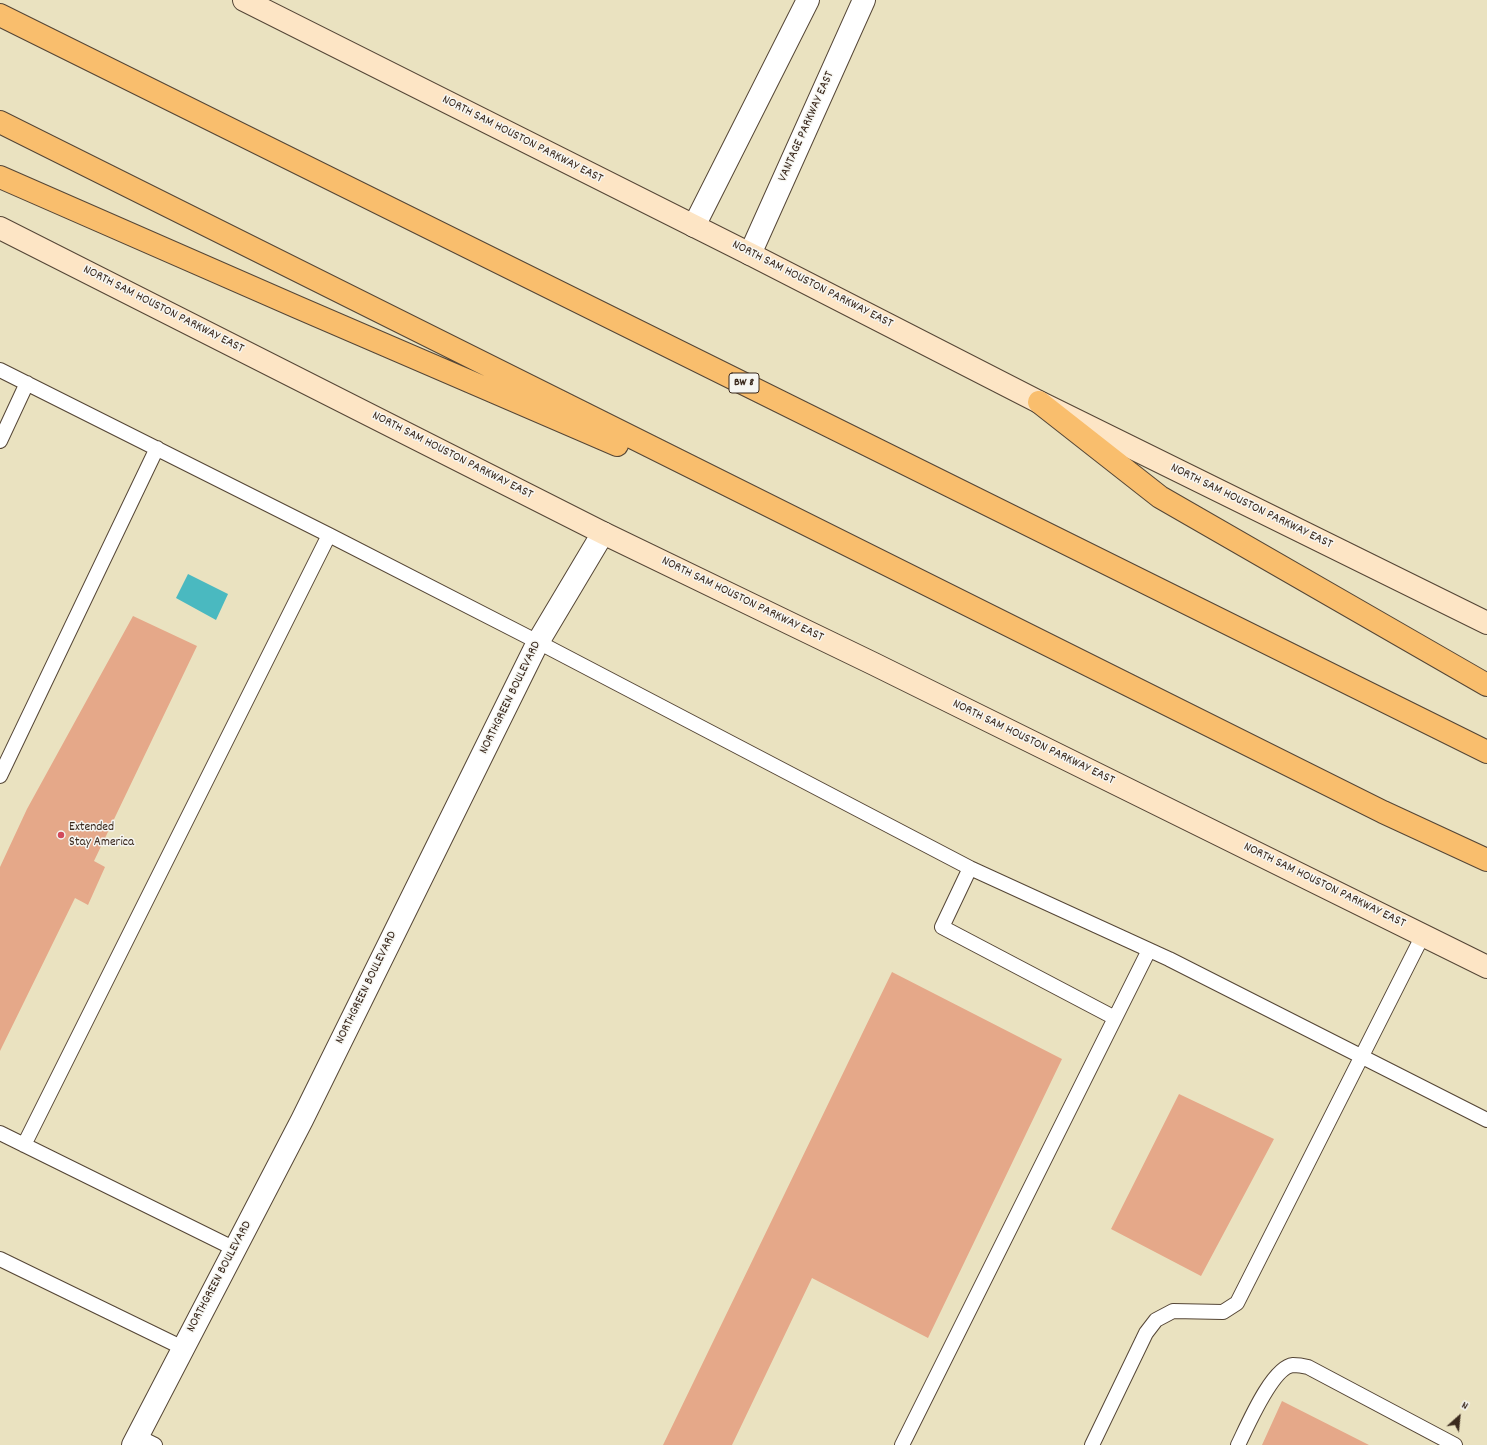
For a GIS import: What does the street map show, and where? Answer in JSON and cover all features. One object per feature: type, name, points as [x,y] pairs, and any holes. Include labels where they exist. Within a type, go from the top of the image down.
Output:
[{"type":"highway","name":"BW 8","points":[[0,15],[1487,752]]},
{"type":"highway","points":[[0,122],[1383,812],[1487,860]]},
{"type":"highway","points":[[0,177],[297,308],[840,541]]},
{"type":"highway","points":[[1038,402],[1160,497],[1487,685]]},
{"type":"main road","name":"NORTH SAM HOUSTON PARKWAY EAST","points":[[244,0],[750,254],[1038,402],[1487,623]]},
{"type":"main road","name":"NORTH SAM HOUSTON PARKWAY EAST","points":[[0,228],[603,533],[881,668],[1487,967]]},
{"type":"street","points":[[694,226],[808,0]]},
{"type":"street","name":"VANTAGE PARKWAY EAST","points":[[750,254],[864,0]]},
{"type":"street","name":"NORTHGREEN BOULEVARD","points":[[142,1442],[183,1348],[302,1120],[538,642],[603,533]]},
{"type":"lane","points":[[0,370],[157,448],[538,642],[970,868],[1148,950],[1487,1120]]},
{"type":"lane","points":[[0,441],[27,384]]},
{"type":"lane","points":[[0,776],[157,448]]},
{"type":"lane","points":[[24,1145],[329,535]]},
{"type":"lane","points":[[970,868],[942,927],[1115,1018]]},
{"type":"lane","points":[[1092,1445],[1146,1332],[1156,1320],[1173,1311],[1223,1312],[1237,1303],[1423,935]]},
{"type":"lane","points":[[902,1445],[1148,950]]},
{"type":"lane","points":[[0,1133],[235,1249]]},
{"type":"lane","points":[[0,1259],[183,1348]]},
{"type":"lane","points":[[1238,1445],[1256,1407],[1277,1374],[1292,1365],[1308,1367],[1455,1445]]},
{"type":"water","points":[[188,574],[228,594],[216,620],[176,598]]},
{"type":"building","name":"Extended Stay America","points":[[133,616],[197,646],[94,861],[105,867],[88,905],[75,898],[0,1051],[0,867],[27,809]]},
{"type":"building","points":[[892,972],[1062,1059],[928,1338],[812,1278],[732,1445],[663,1445]]},
{"type":"building","points":[[1179,1094],[1274,1139],[1201,1276],[1111,1229]]},
{"type":"building","points":[[1282,1401],[1369,1445],[1262,1445]]},
{"type":"place","name":"Extended Stay America","points":[[61,835]]}]
